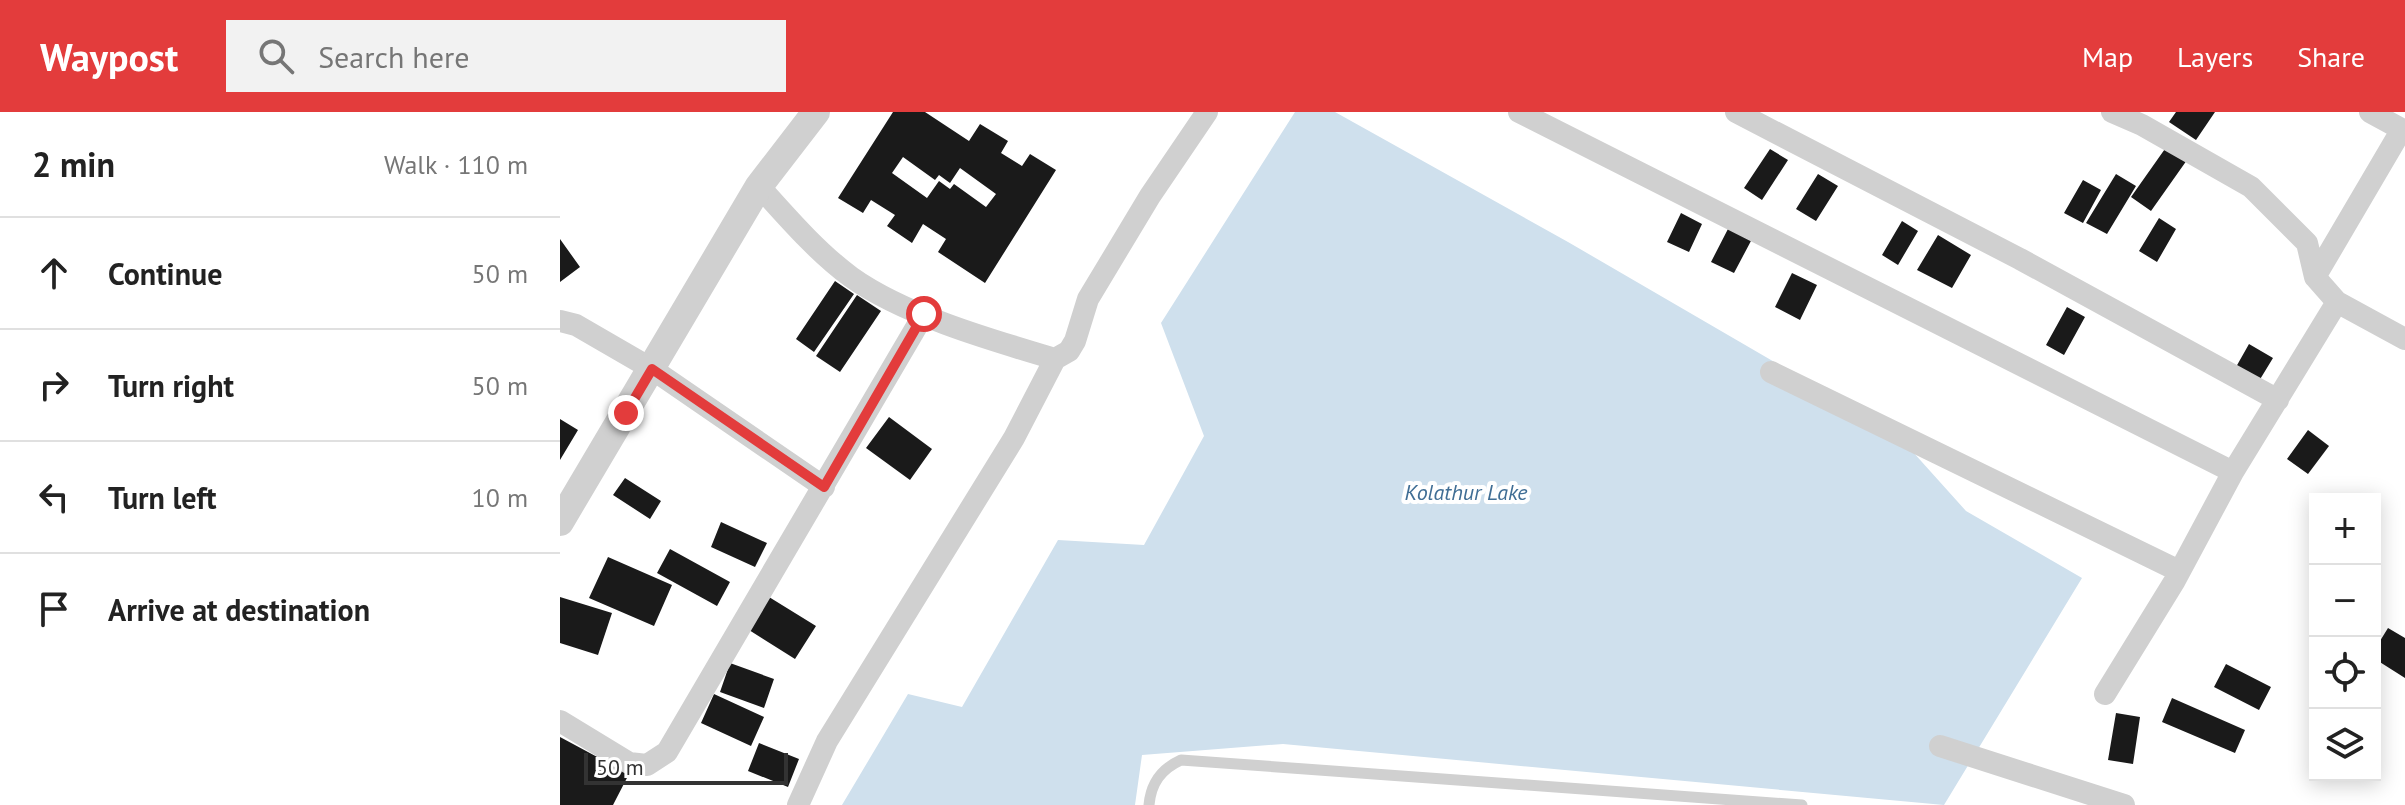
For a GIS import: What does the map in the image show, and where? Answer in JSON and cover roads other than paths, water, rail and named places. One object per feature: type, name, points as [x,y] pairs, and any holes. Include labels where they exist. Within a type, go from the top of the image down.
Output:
[{"type":"street","points":[[560,522],[759,186],[816,112]]},
{"type":"street","points":[[798,805],[827,741],[1014,438],[1055,359],[1069,351],[1088,299],[1150,196],[1207,112]]},
{"type":"street","points":[[1519,112],[2233,472]]},
{"type":"street","points":[[1736,112],[1992,245],[2278,400]]},
{"type":"street","points":[[2112,112],[2156,133],[2251,187],[2307,243],[2315,277],[2337,302],[2405,339]]},
{"type":"street","points":[[2315,277],[2403,130],[2370,112]]},
{"type":"street","points":[[759,186],[849,276],[888,300],[991,340],[1055,359]]},
{"type":"street","points":[[2105,694],[2179,571],[2233,472],[2337,302]]},
{"type":"street","points":[[560,721],[629,763],[647,765],[667,752],[924,314]]},
{"type":"street","points":[[560,321],[576,325],[652,369],[824,487]]},
{"type":"street","points":[[1771,372],[2179,571]]},
{"type":"street","points":[[1940,746],[2124,805]]},
{"type":"lane","points":[[1149,805],[1150,792],[1164,767],[1181,760],[1802,805]]},
{"type":"water","name":"Kolathur Lake","points":[[1295,112],[1335,112],[1568,242],[1895,432],[1966,511],[2082,578],[1944,805],[1283,744],[1142,755],[1135,805],[842,805],[908,694],[962,707],[1058,540],[1144,545],[1204,436],[1161,323]]}]
